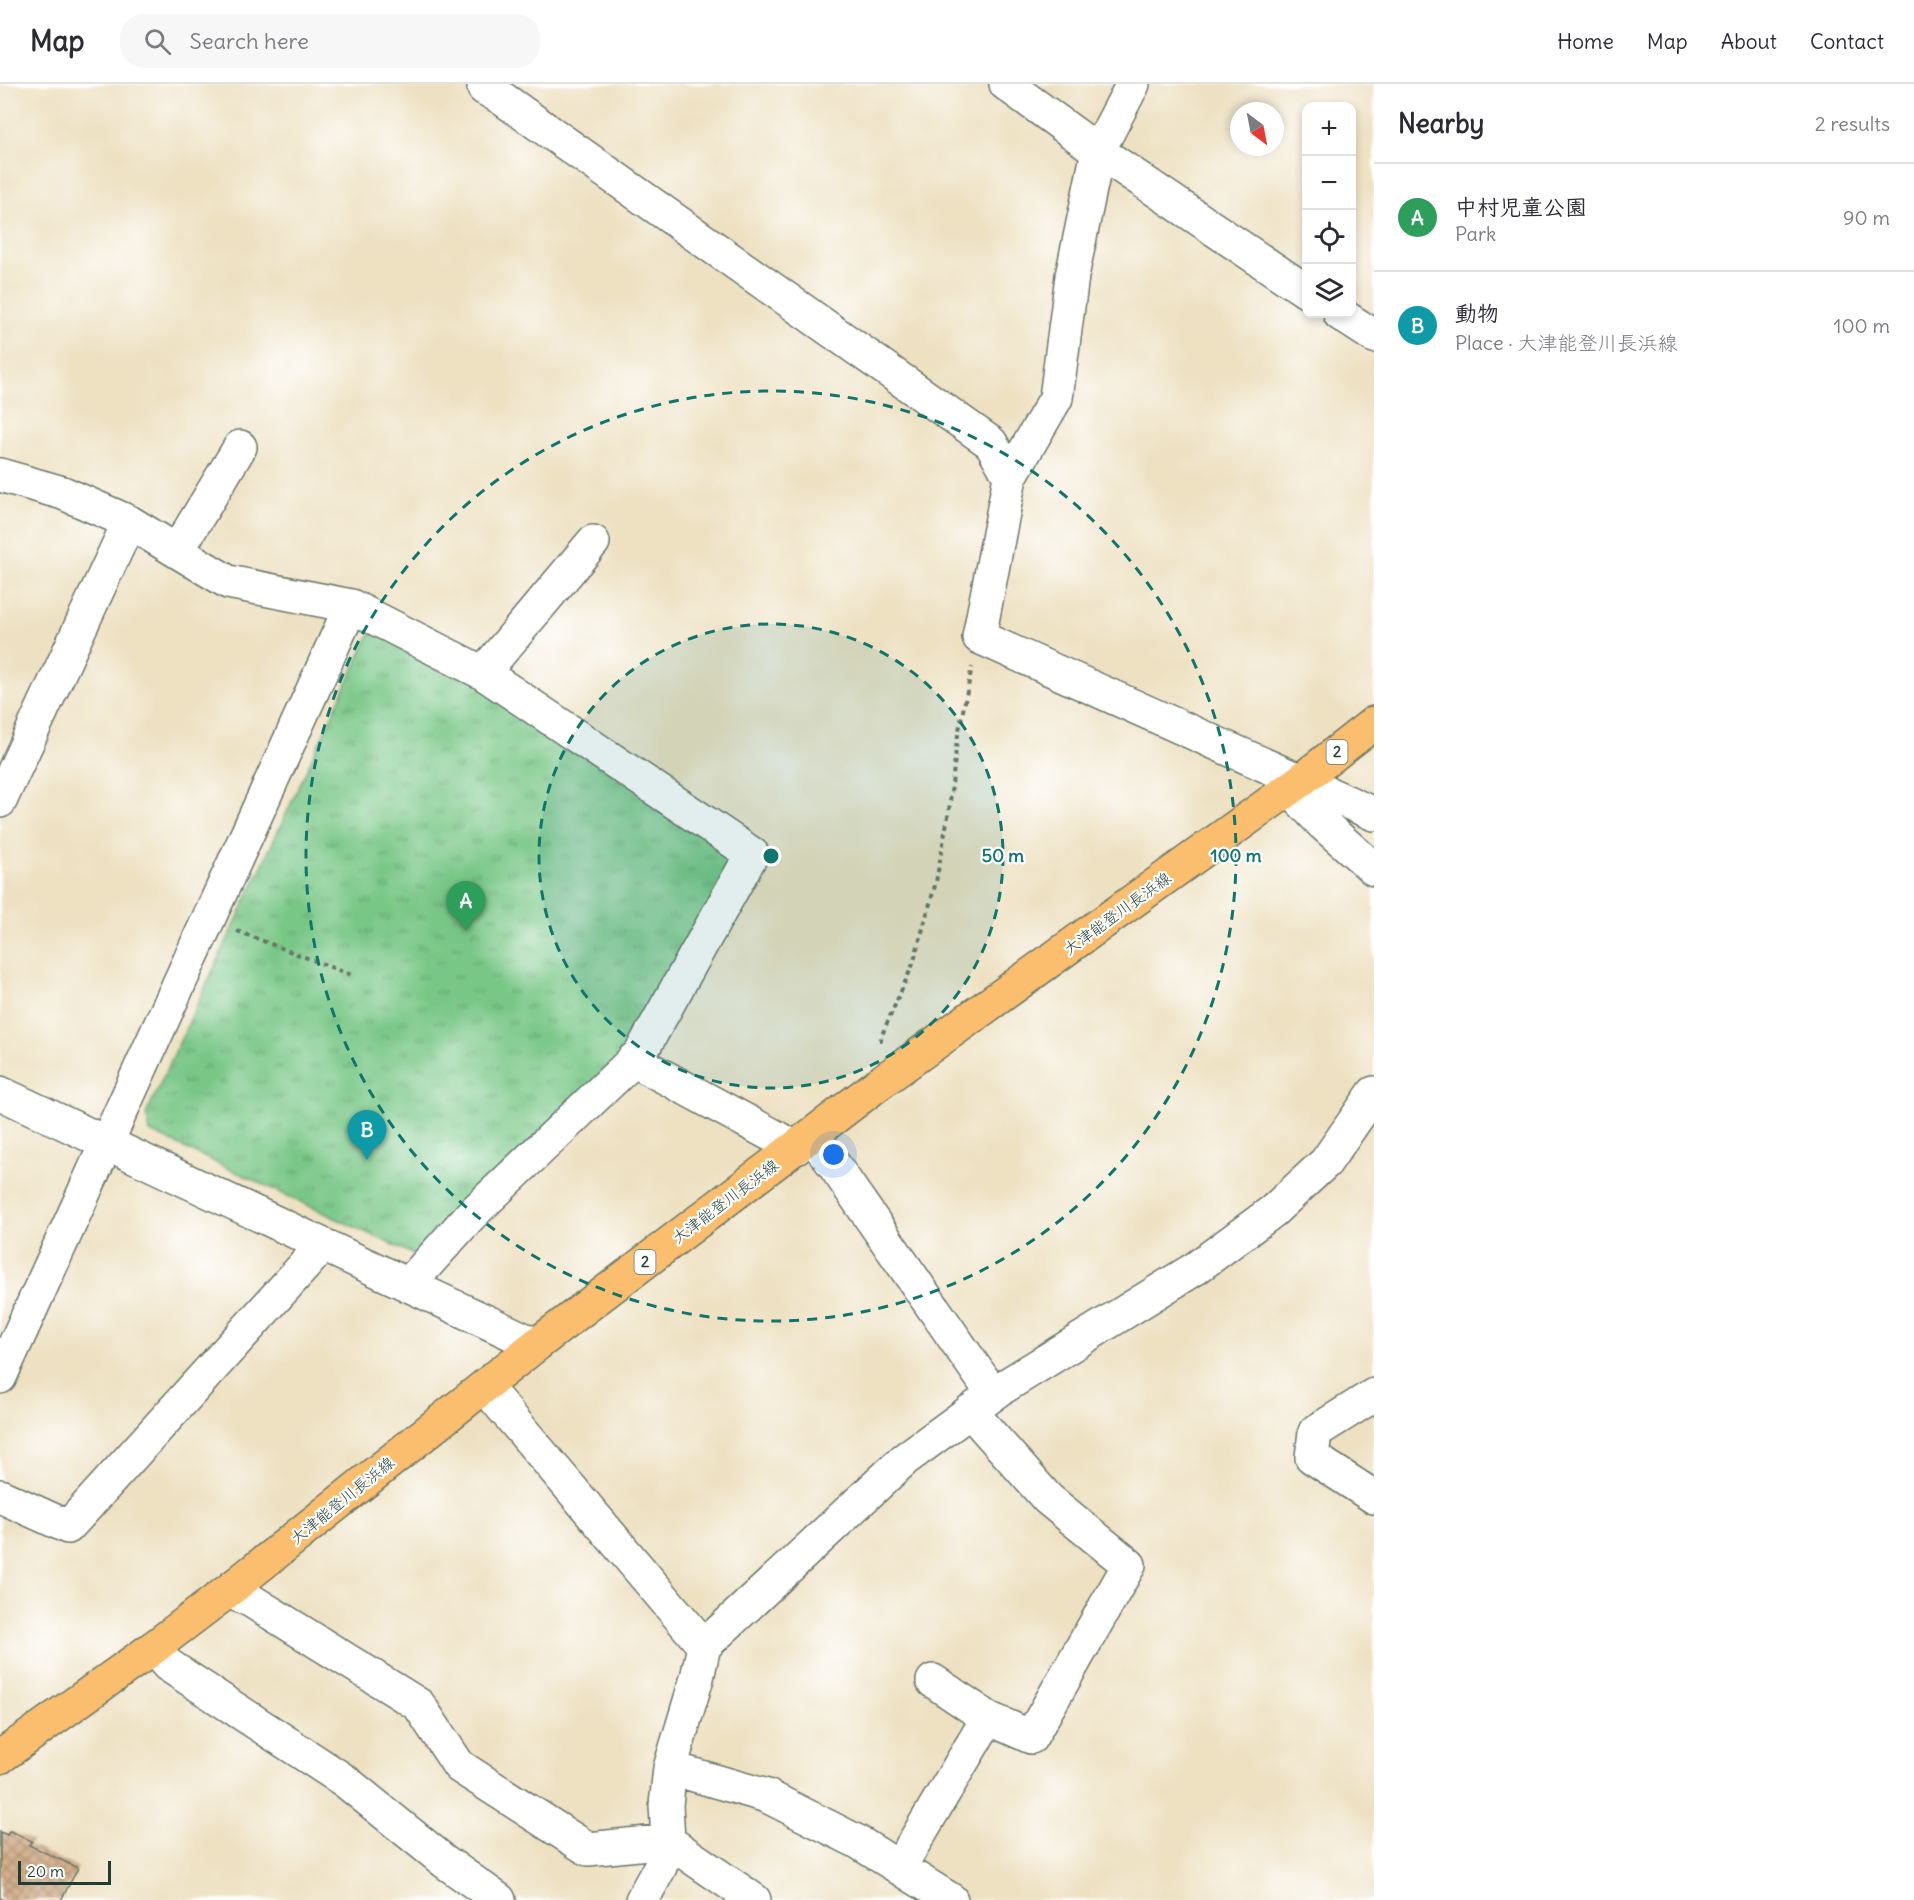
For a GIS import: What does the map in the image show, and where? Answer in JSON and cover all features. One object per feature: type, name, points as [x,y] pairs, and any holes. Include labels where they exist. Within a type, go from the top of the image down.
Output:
[{"type":"main road","name":"大津能登川長浜線","points":[[0,1757],[153,1648],[228,1591],[536,1345],[881,1082],[1300,781],[1374,723]]},
{"type":"street","points":[[487,84],[484,87],[991,443],[1010,477]]},
{"type":"street","points":[[1006,84],[1098,151],[1302,288]]},
{"type":"street","points":[[1133,84],[1098,151],[1072,276],[1056,398],[1010,477],[979,637],[1374,814]]},
{"type":"street","points":[[1346,318],[1374,336]]},
{"type":"street","points":[[177,551],[240,447]]},
{"type":"street","points":[[0,475],[63,493],[129,522],[228,582],[351,606],[483,673],[752,854],[645,1045],[633,1060],[470,1216],[408,1285]]},
{"type":"street","points":[[0,801],[129,522]]},
{"type":"street","points":[[483,673],[593,542]]},
{"type":"street","points":[[0,1377],[351,606]]},
{"type":"street","points":[[1300,781],[1303,803],[1374,869]]},
{"type":"street","points":[[633,1060],[827,1155],[982,1402],[1048,1499],[1129,1565],[1031,1737],[988,1718],[933,1681]]},
{"type":"street","points":[[0,1093],[536,1345]]},
{"type":"street","points":[[642,1900],[660,1867],[668,1841],[666,1805],[670,1768],[698,1678],[704,1646],[905,1459],[982,1402],[1196,1268],[1273,1211],[1326,1162],[1374,1093]]},
{"type":"street","points":[[0,1496],[68,1527],[323,1245]]},
{"type":"street","points":[[1374,1395],[1315,1432],[1312,1457],[1374,1497]]},
{"type":"street","points":[[497,1401],[704,1646]]},
{"type":"street","points":[[228,1591],[250,1600],[419,1706],[459,1766],[588,1849],[668,1841],[754,1900]]},
{"type":"street","points":[[153,1648],[168,1665],[345,1781],[444,1861],[499,1900]]},
{"type":"street","points":[[899,1868],[988,1718]]},
{"type":"street","points":[[670,1768],[767,1797],[858,1842],[951,1900]]},
{"type":"path","points":[[881,1082],[881,1037],[913,964],[936,882],[949,812],[957,740],[979,637]]},
{"type":"path","points":[[208,919],[354,976]]},
{"type":"green space","points":[[383,622],[741,842],[635,1051],[417,1256],[150,1132],[146,1114],[369,636]]},
{"type":"building","points":[[10,1831],[32,1841],[29,1845],[78,1868],[61,1900],[5,1900],[0,1898],[0,1832],[7,1835]]},
{"type":"place","name":"中村児童公園","points":[[466,931]]},
{"type":"place","name":"動物","points":[[367,1160]]}]
